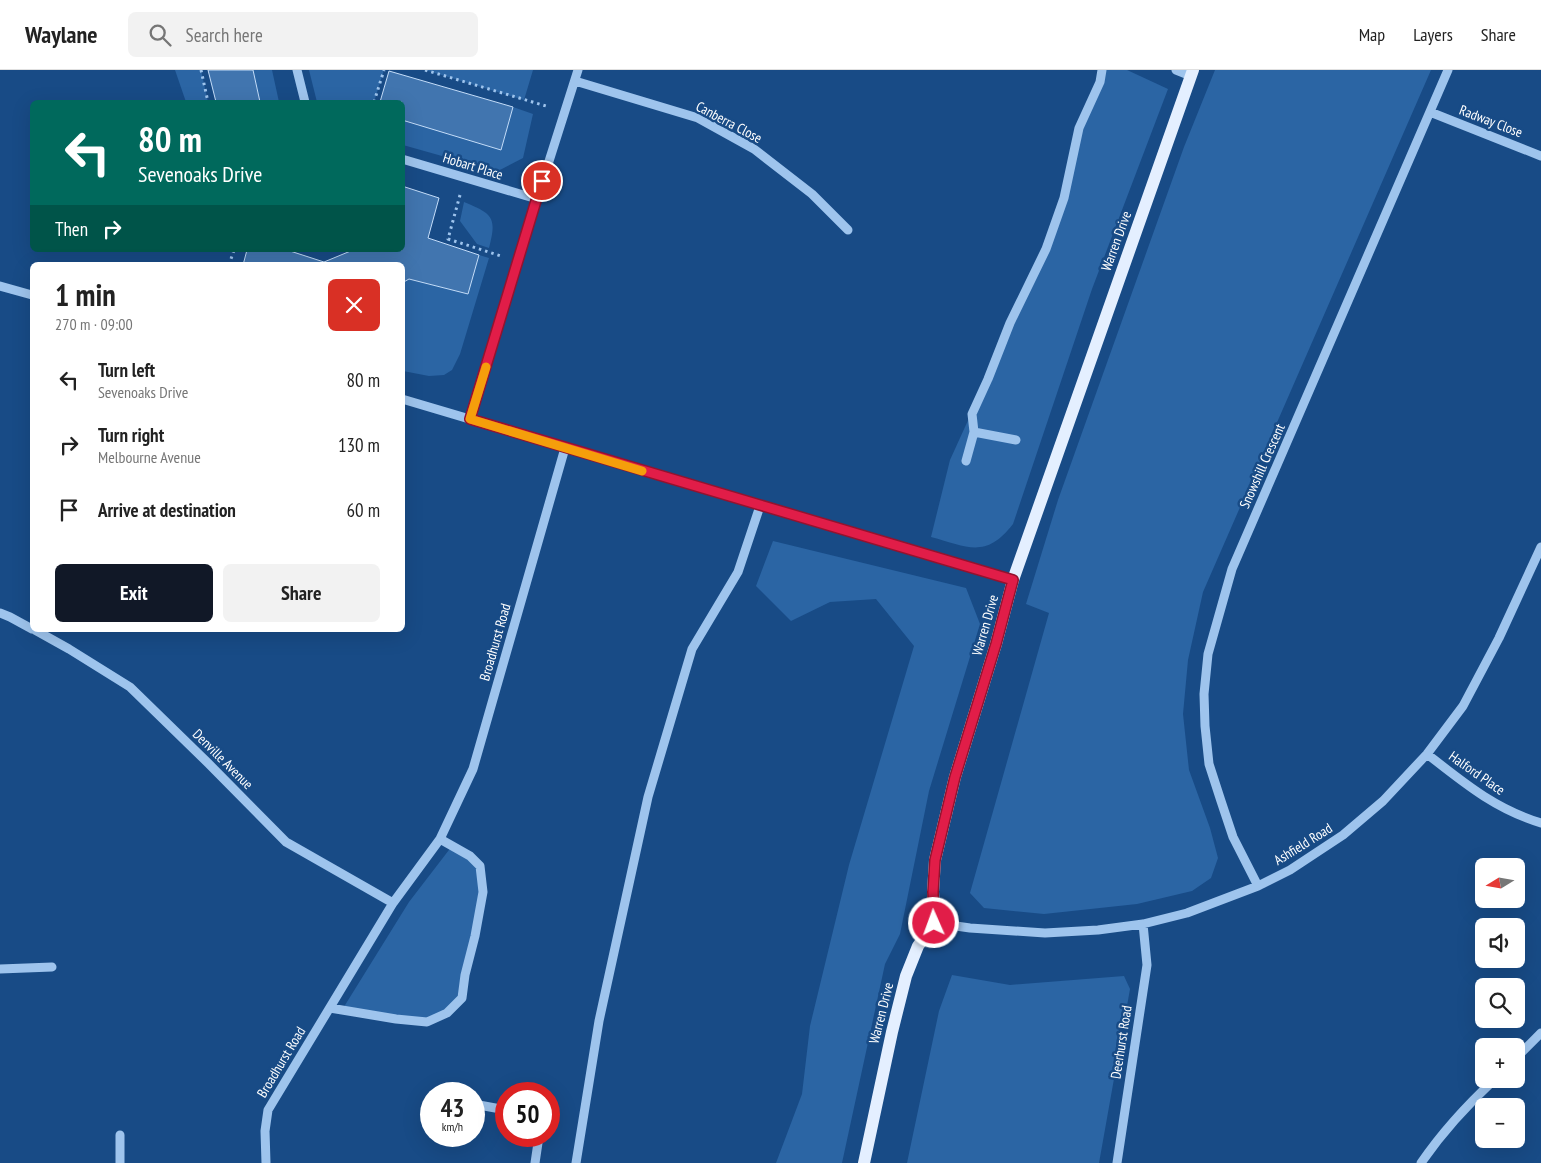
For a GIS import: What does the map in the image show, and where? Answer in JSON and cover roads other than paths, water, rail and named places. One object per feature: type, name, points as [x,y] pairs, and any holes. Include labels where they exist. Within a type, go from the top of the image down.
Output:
[{"type":"main road","name":"Warren Drive","points":[[864,1163],[906,976],[918,946],[934,923],[935,860],[955,777],[996,644],[1013,580],[1192,73]]},
{"type":"street","points":[[297,70],[304,100]]},
{"type":"street","points":[[470,419],[578,70]]},
{"type":"street","points":[[966,461],[974,432],[972,414],[1010,323],[1046,249],[1064,198],[1079,128],[1100,82],[1102,70]]},
{"type":"street","name":"Warren Drive","points":[[1176,70],[1192,73]]},
{"type":"street","name":"Snowshill Crescent","points":[[1258,886],[1233,837],[1209,764],[1204,694],[1208,654],[1232,569],[1448,70]]},
{"type":"street","name":"Canberra Close","points":[[574,80],[698,118],[746,144],[812,194],[848,230]]},
{"type":"street","name":"Radway Close","points":[[1430,112],[1541,156]]},
{"type":"street","name":"Hobart Place","points":[[405,160],[537,199]]},
{"type":"street","points":[[0,286],[30,294]]},
{"type":"street","points":[[405,401],[760,506],[938,556],[1013,580]]},
{"type":"street","points":[[974,432],[1016,440]]},
{"type":"street","name":"Broadhurst Road","points":[[266,1163],[265,1131],[268,1110],[394,903],[440,839],[473,769],[565,448]]},
{"type":"street","points":[[576,1163],[599,1021],[648,797],[692,649],[738,572],[760,506]]},
{"type":"street","name":"Ashfield Road","points":[[934,923],[970,928],[1045,933],[1098,930],[1143,924],[1187,913],[1258,886],[1290,870],[1343,835],[1383,801],[1427,754],[1463,706],[1499,638],[1541,547]]},
{"type":"street","name":"Denville Avenue","points":[[0,613],[30,627]]},
{"type":"street","name":"Denville Avenue","points":[[40,632],[69,648],[130,687],[286,842],[394,903]]},
{"type":"street","name":"Halford Place","points":[[1427,754],[1481,796],[1520,816],[1541,823]]},
{"type":"street","points":[[330,1008],[396,1020],[426,1022],[447,1013],[462,998],[465,975],[475,936],[483,892],[480,866],[470,856],[440,839]]},
{"type":"street","name":"Deerhurst Road","points":[[1120,1162],[1147,965],[1143,924]]},
{"type":"street","points":[[0,969],[52,967]]},
{"type":"street","points":[[1525,1049],[1541,1033]]},
{"type":"street","points":[[1421,1163],[1440,1135],[1463,1109],[1485,1088]]},
{"type":"street","points":[[120,1135],[120,1163]]},
{"type":"street","points":[[535,1163],[537,1147]]}]
